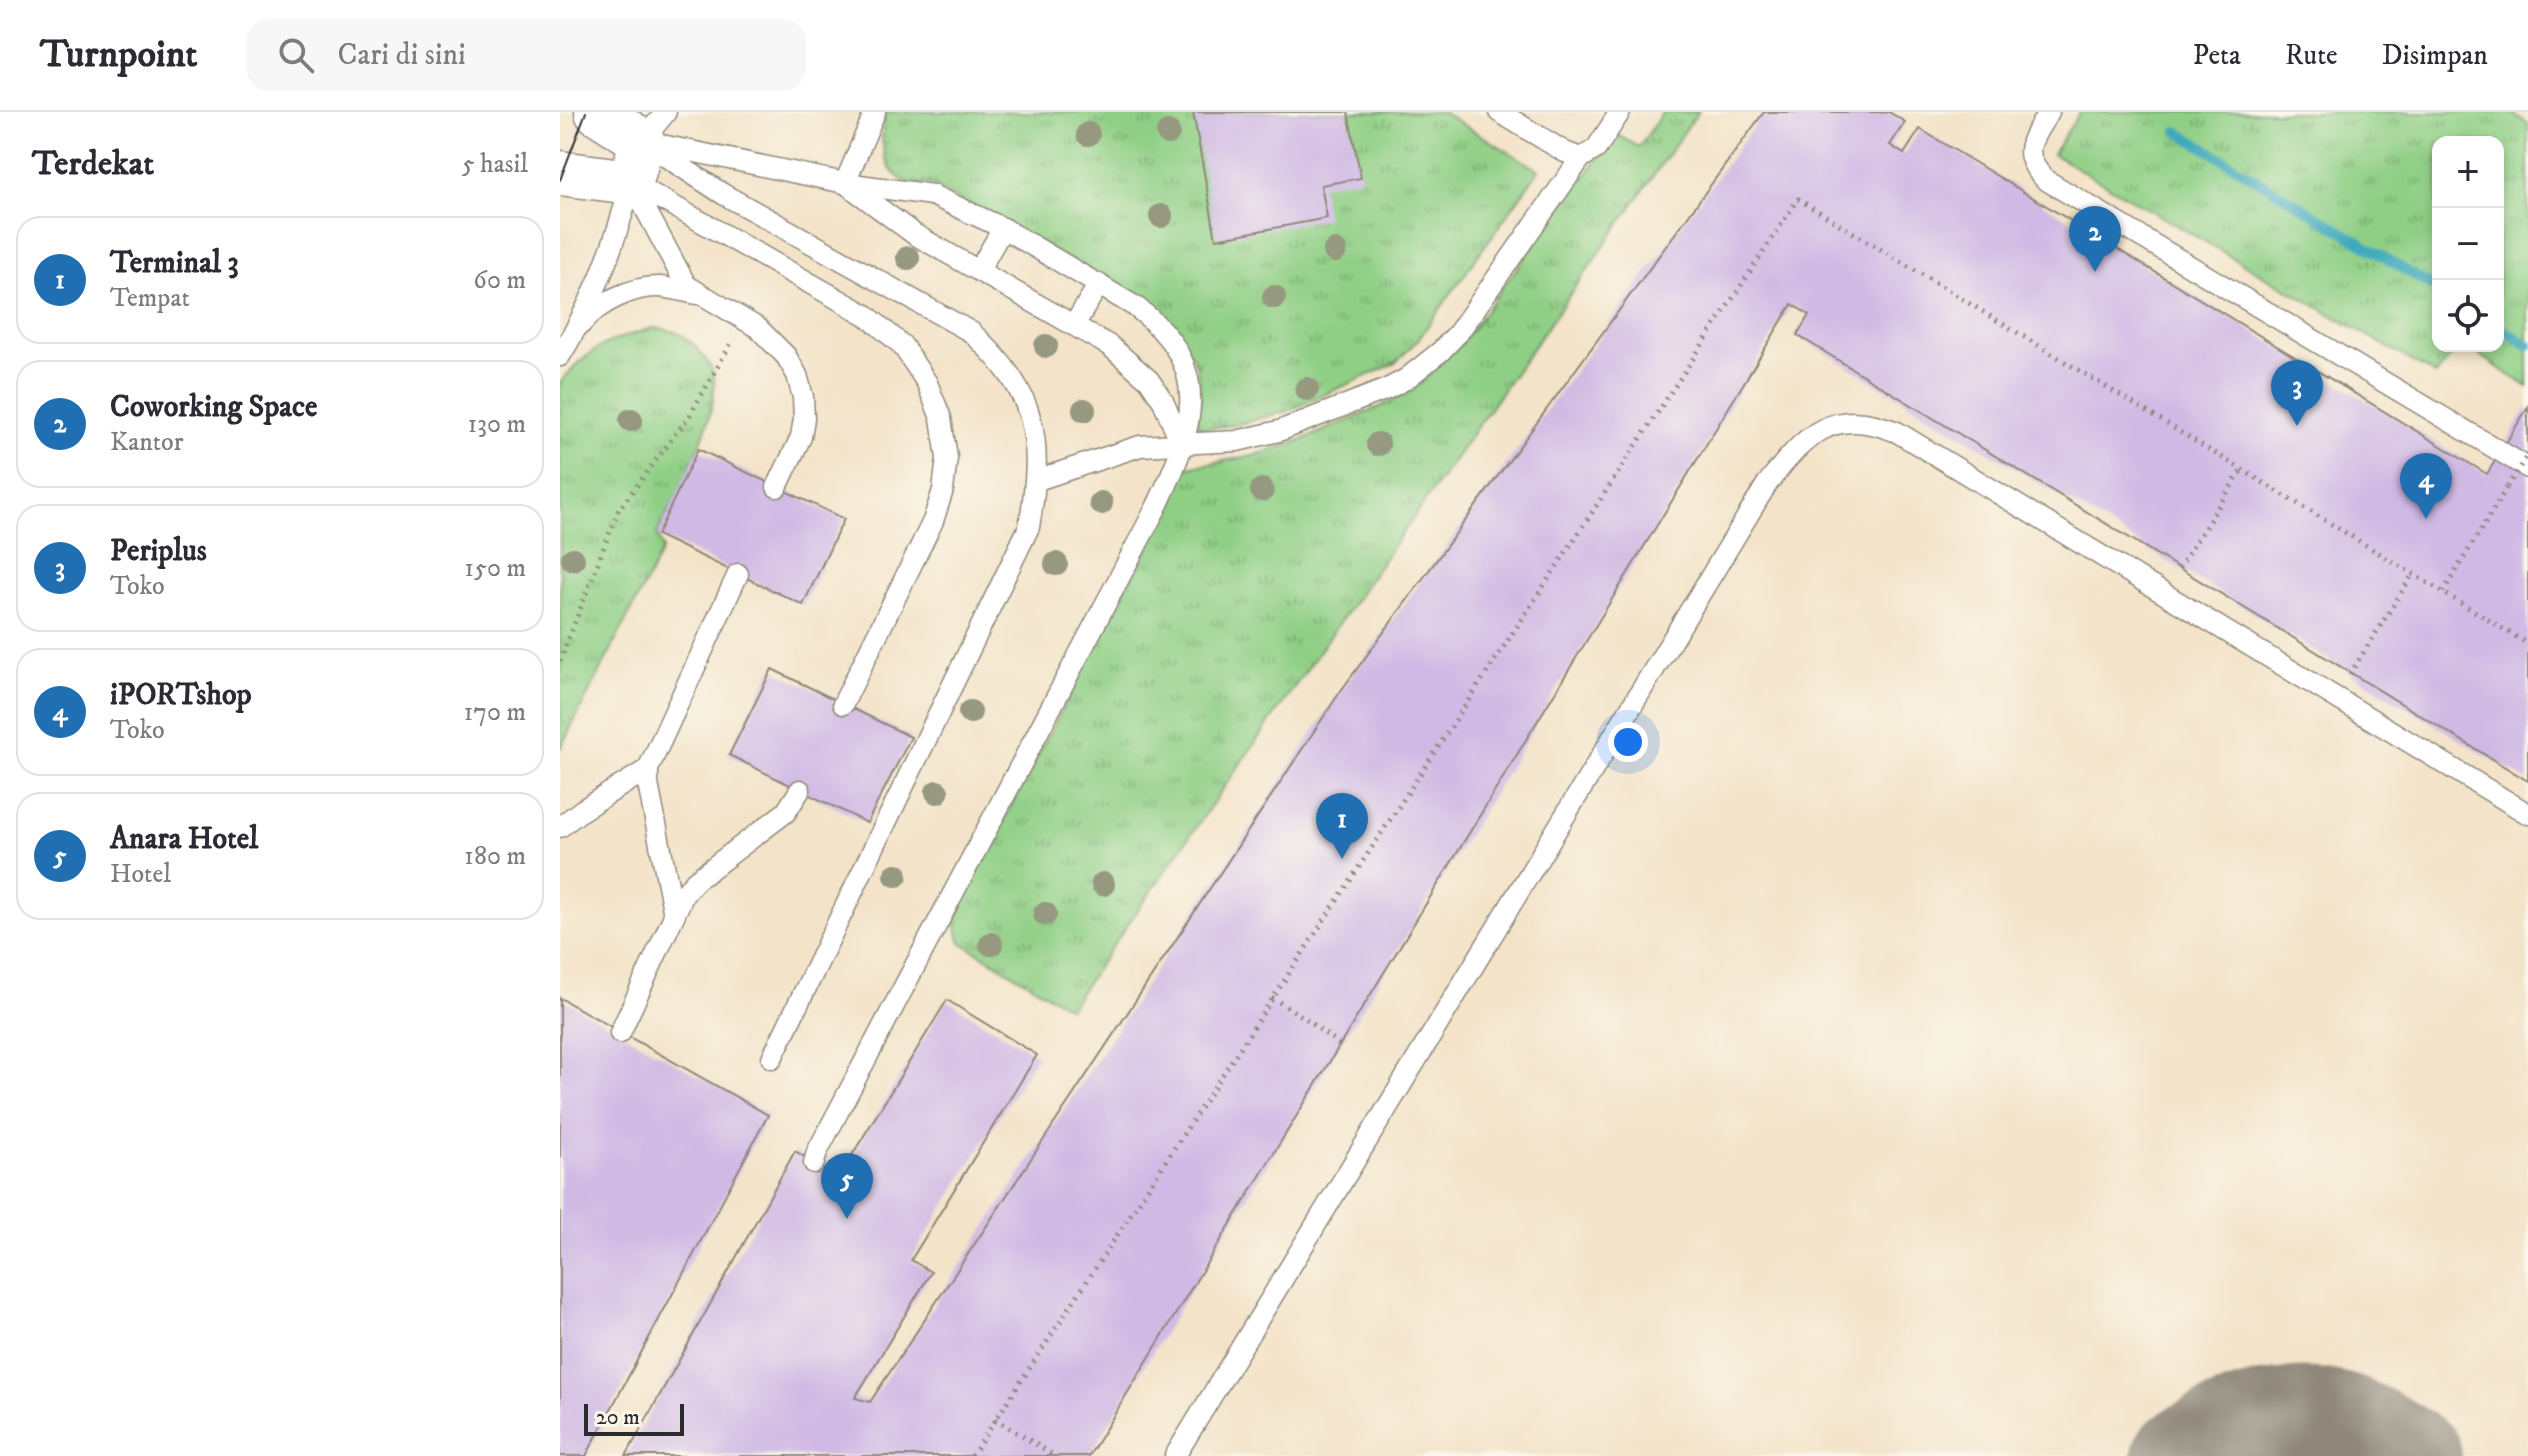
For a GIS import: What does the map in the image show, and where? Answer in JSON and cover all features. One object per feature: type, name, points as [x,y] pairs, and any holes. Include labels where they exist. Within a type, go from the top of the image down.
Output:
[{"type":"street","points":[[573,174],[631,182],[654,127],[600,114]]},
{"type":"lane","points":[[845,183],[875,112]]},
{"type":"lane","points":[[1499,112],[1565,152],[1581,158]]},
{"type":"lane","points":[[1037,480],[1140,446],[1237,441],[1279,431],[1406,379],[1458,333],[1581,158],[1596,149],[1620,112]]},
{"type":"lane","points":[[2049,112],[2032,139],[2029,153],[2033,167],[2046,180],[2528,468]]},
{"type":"lane","points":[[654,127],[845,183],[932,195],[1003,228],[1099,284],[1156,322],[1175,344],[1185,363],[1190,387],[1191,412],[1172,475],[817,1152],[814,1163]]},
{"type":"lane","points":[[654,127],[723,194],[971,332],[995,354],[1016,380],[1035,436],[1037,480],[1029,527],[772,1058]]},
{"type":"lane","points":[[631,182],[686,285],[772,340],[797,375],[803,397],[801,437],[777,487]]},
{"type":"lane","points":[[560,356],[575,331],[620,226],[631,182]]},
{"type":"lane","points":[[631,182],[866,315],[902,345],[927,383],[941,418],[947,458],[943,490],[933,521],[843,704]]},
{"type":"lane","points":[[845,183],[914,234],[1110,346],[1149,380],[1163,401],[1182,445]]},
{"type":"lane","points":[[979,270],[1003,228]]},
{"type":"lane","points":[[1074,325],[1099,284]]},
{"type":"lane","points":[[575,331],[590,313],[635,289],[659,287],[697,294]]},
{"type":"lane","points":[[1175,1456],[1767,484],[1812,434],[1844,421],[1872,422],[1897,432],[2528,814]]},
{"type":"lane","points":[[674,915],[648,784],[648,769],[738,574]]},
{"type":"lane","points":[[560,827],[648,769]]},
{"type":"lane","points":[[620,1033],[684,894],[695,881],[786,812],[800,790]]},
{"type":"path","points":[[972,1456],[1798,199],[2528,644]]},
{"type":"path","points":[[560,661],[618,511],[690,415],[744,320]]},
{"type":"path","points":[[2443,592],[2528,454]]},
{"type":"path","points":[[2179,568],[2241,471]]},
{"type":"path","points":[[2350,674],[2413,574]]},
{"type":"path","points":[[1272,998],[1305,1018],[1341,1046]]},
{"type":"path","points":[[994,1419],[1055,1456]]},
{"type":"green space","points":[[887,112],[1442,112],[1539,170],[1417,341],[1394,364],[1287,411],[1239,424],[1204,429],[1196,423],[1201,396],[1196,364],[1175,328],[1126,291],[930,184],[901,179],[893,172],[884,154],[883,132]]},
{"type":"green space","points":[[1663,112],[1698,112],[1069,1008],[961,942],[954,921],[957,909],[1165,514],[1182,468],[1253,456],[1304,439],[1382,406],[1420,384],[1466,337],[1616,134],[1639,147]]},
{"type":"green space","points":[[2080,112],[2509,112],[2528,123],[2528,387],[2474,352],[2504,352],[2504,136],[2432,136],[2432,352],[2454,352],[2436,375],[2053,154]]},
{"type":"green space","points":[[653,328],[682,335],[708,362],[714,379],[709,417],[694,458],[657,534],[663,549],[560,749],[560,383],[601,346]]},
{"type":"building","points":[[1193,112],[1348,112],[1361,178],[1321,185],[1327,218],[1216,239]]},
{"type":"building","points":[[1764,112],[1889,112],[1905,122],[1890,145],[1904,154],[1920,129],[2487,474],[2528,407],[2528,781],[1797,335],[1809,315],[1792,304],[1089,1456],[626,1456],[795,1151],[838,1178],[947,1000],[1037,1055],[911,1260],[931,1272],[855,1398],[870,1402],[1340,692]]},
{"type":"building","points":[[698,449],[844,519],[803,605],[657,535]]},
{"type":"building","points":[[772,669],[911,737],[867,823],[729,755]]},
{"type":"building","points":[[560,998],[768,1115],[586,1456],[560,1456]]},
{"type":"waterway","points":[[2177,131],[2432,286]]},
{"type":"waterway","points":[[2504,330],[2528,345]]},
{"type":"taxiway","points":[[2177,1456],[2236,1425],[2280,1414],[2303,1413],[2346,1419],[2417,1456]]},
{"type":"tram line","points":[[560,180],[586,112]]},
{"type":"place","name":"Coworking Space","points":[[2095,272]]},
{"type":"place","name":"Periplus","points":[[2297,426]]},
{"type":"place","name":"iPORTshop","points":[[2426,519]]},
{"type":"place","name":"Terminal 3","points":[[1342,859]]},
{"type":"place","name":"Anara Hotel","points":[[847,1219]]}]
